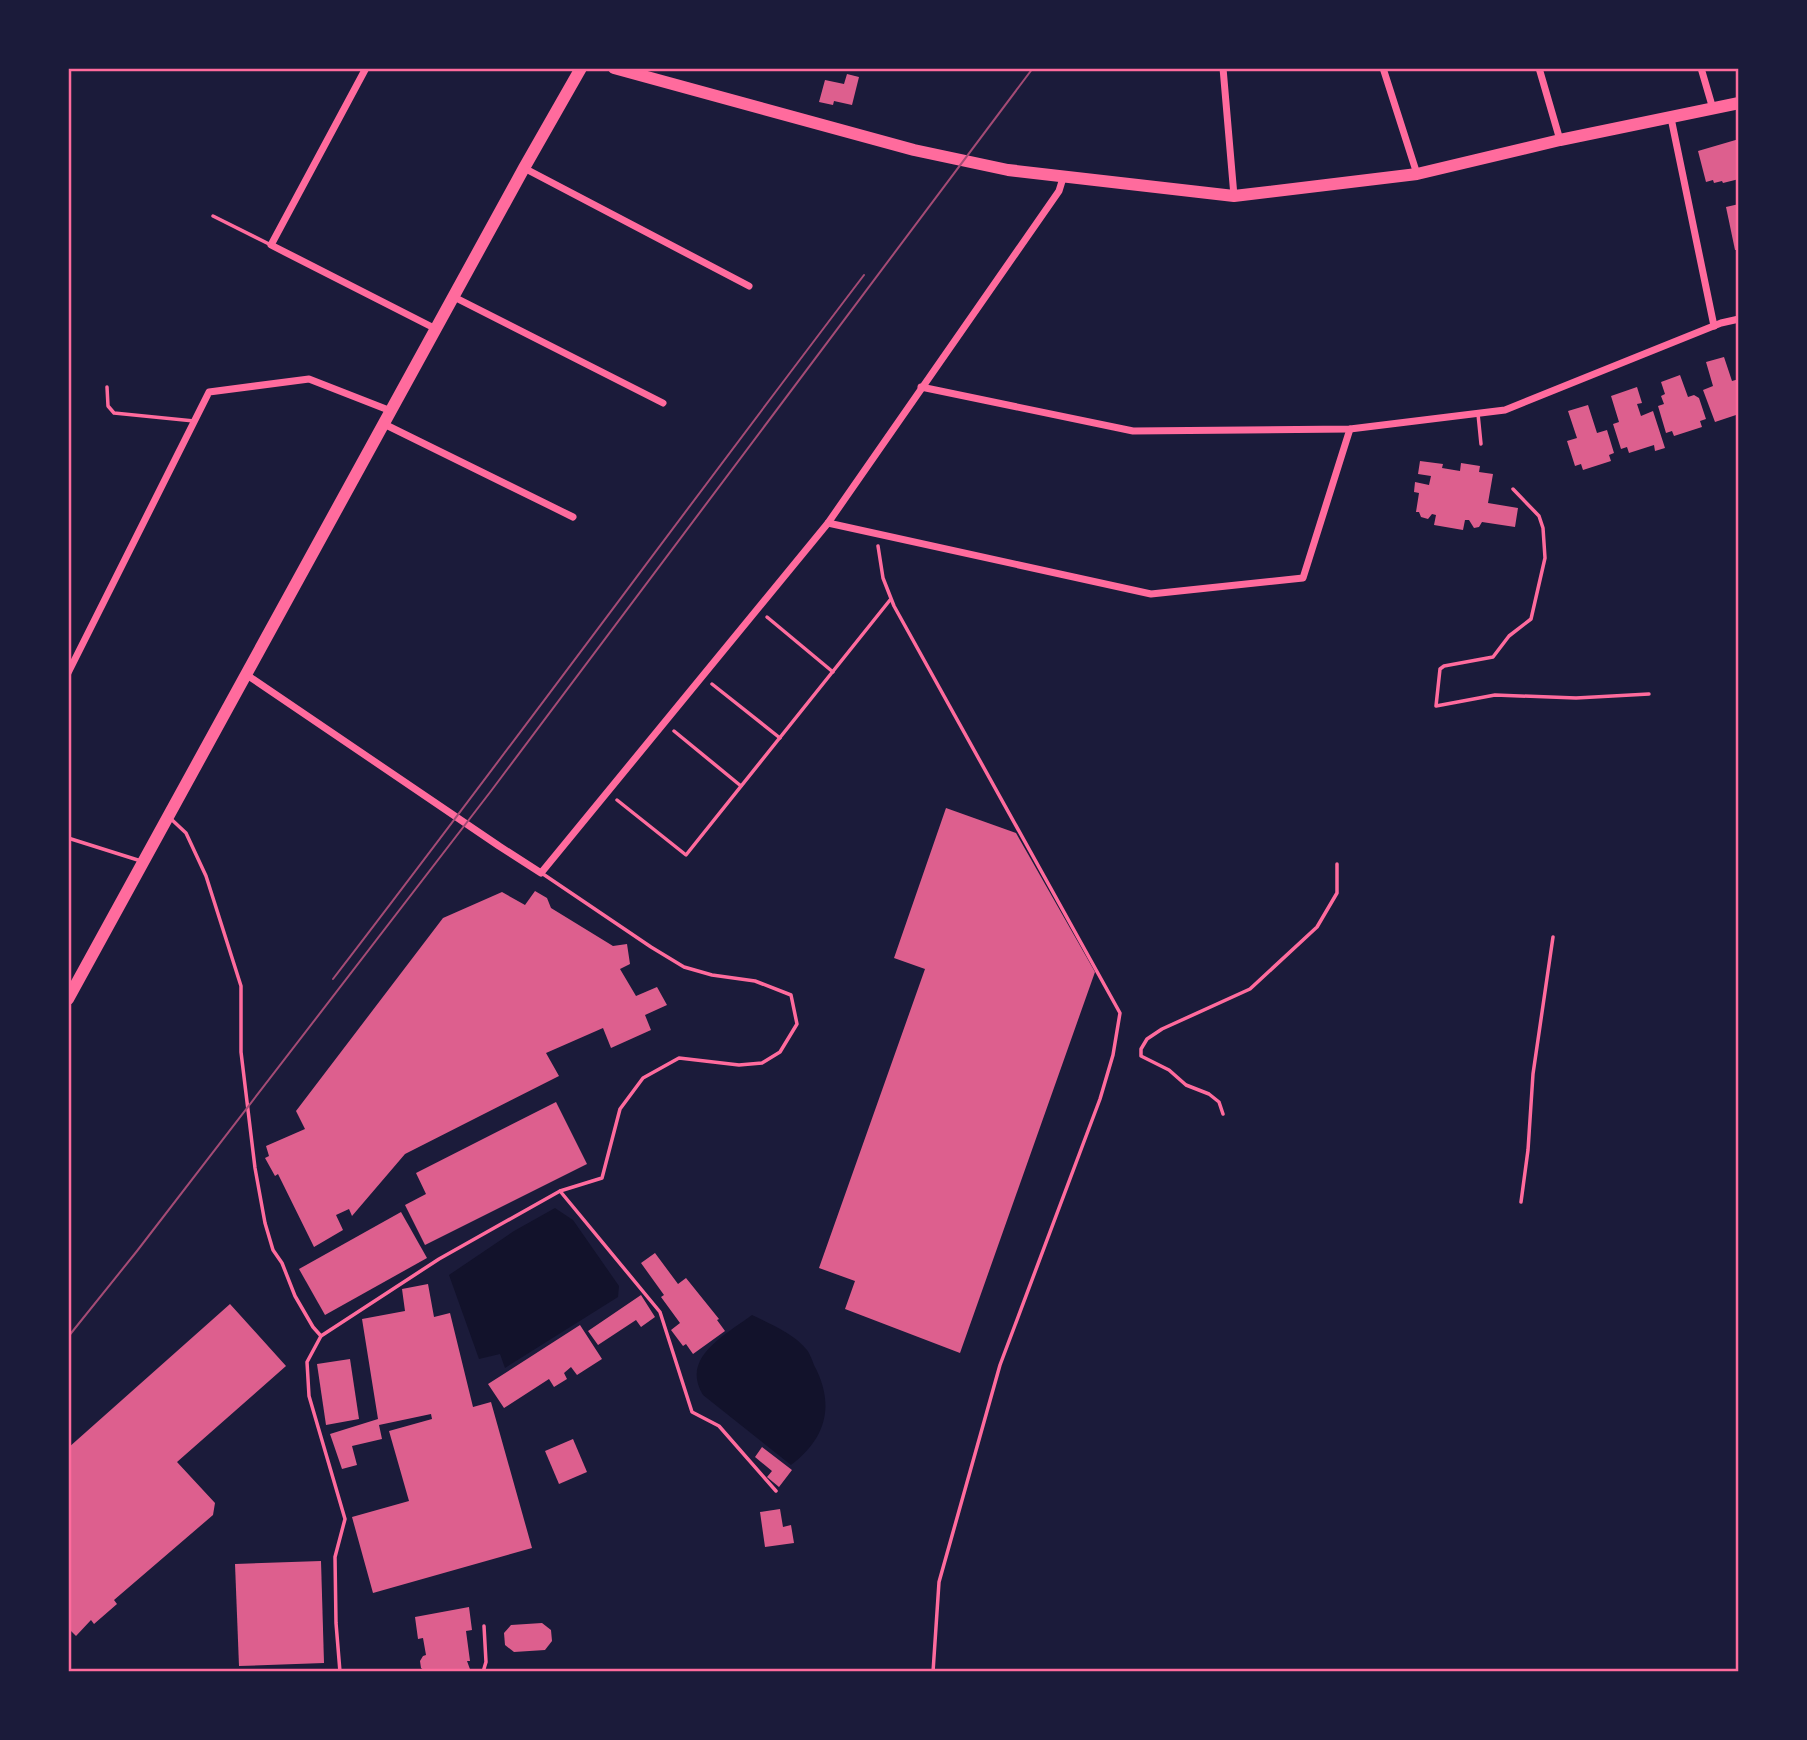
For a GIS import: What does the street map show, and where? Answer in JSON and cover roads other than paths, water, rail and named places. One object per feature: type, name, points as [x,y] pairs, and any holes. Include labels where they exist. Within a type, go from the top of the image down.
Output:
[{"type":"main road","points":[[68,999],[581,68]]},
{"type":"main road","points":[[614,68],[914,150],[1008,170],[1234,196],[1417,174],[1560,140],[1739,103]]},
{"type":"street","points":[[366,68],[271,245],[436,329]]},
{"type":"street","points":[[1223,68],[1234,196]]},
{"type":"street","points":[[1383,68],[1417,174]]},
{"type":"street","points":[[1539,68],[1560,140]]},
{"type":"street","points":[[1701,68],[1713,110]]},
{"type":"street","points":[[1671,118],[1714,326]]},
{"type":"street","points":[[524,168],[749,286]]},
{"type":"street","points":[[247,675],[541,873],[828,523],[1059,191],[1063,178]]},
{"type":"street","points":[[454,297],[663,403]]},
{"type":"street","points":[[921,387],[1133,431],[1350,429],[1505,410],[1714,326],[1739,319]]},
{"type":"street","points":[[68,673],[209,392],[309,379],[391,411]]},
{"type":"street","points":[[384,424],[573,517]]},
{"type":"street","points":[[828,523],[1151,594],[1303,578],[1350,429]]},
{"type":"lane","points":[[213,216],[271,245]]},
{"type":"lane","points":[[107,387],[108,406],[114,413],[195,421]]},
{"type":"lane","points":[[1478,414],[1481,444]]},
{"type":"lane","points":[[168,816],[186,833],[206,876],[241,986],[241,1052],[255,1168],[265,1223],[273,1250],[282,1263],[295,1296],[321,1336]]},
{"type":"lane","points":[[68,838],[143,862]]},
{"type":"lane","points":[[340,1672],[335,1557],[345,1519],[309,1396],[307,1363],[321,1336],[439,1259],[560,1191],[602,1178],[620,1109],[643,1079],[679,1058],[739,1065],[762,1063],[780,1052],[797,1024],[792,995],[755,981],[712,975],[684,967],[541,873]]},
{"type":"lane","points":[[560,1191],[660,1311],[692,1412],[719,1426],[776,1491]]},
{"type":"lane","points":[[484,1626],[484,1672]]},
{"type":"tram line","points":[[68,1337],[491,791],[1033,68]]},
{"type":"tram line","points":[[333,979],[864,275]]}]
